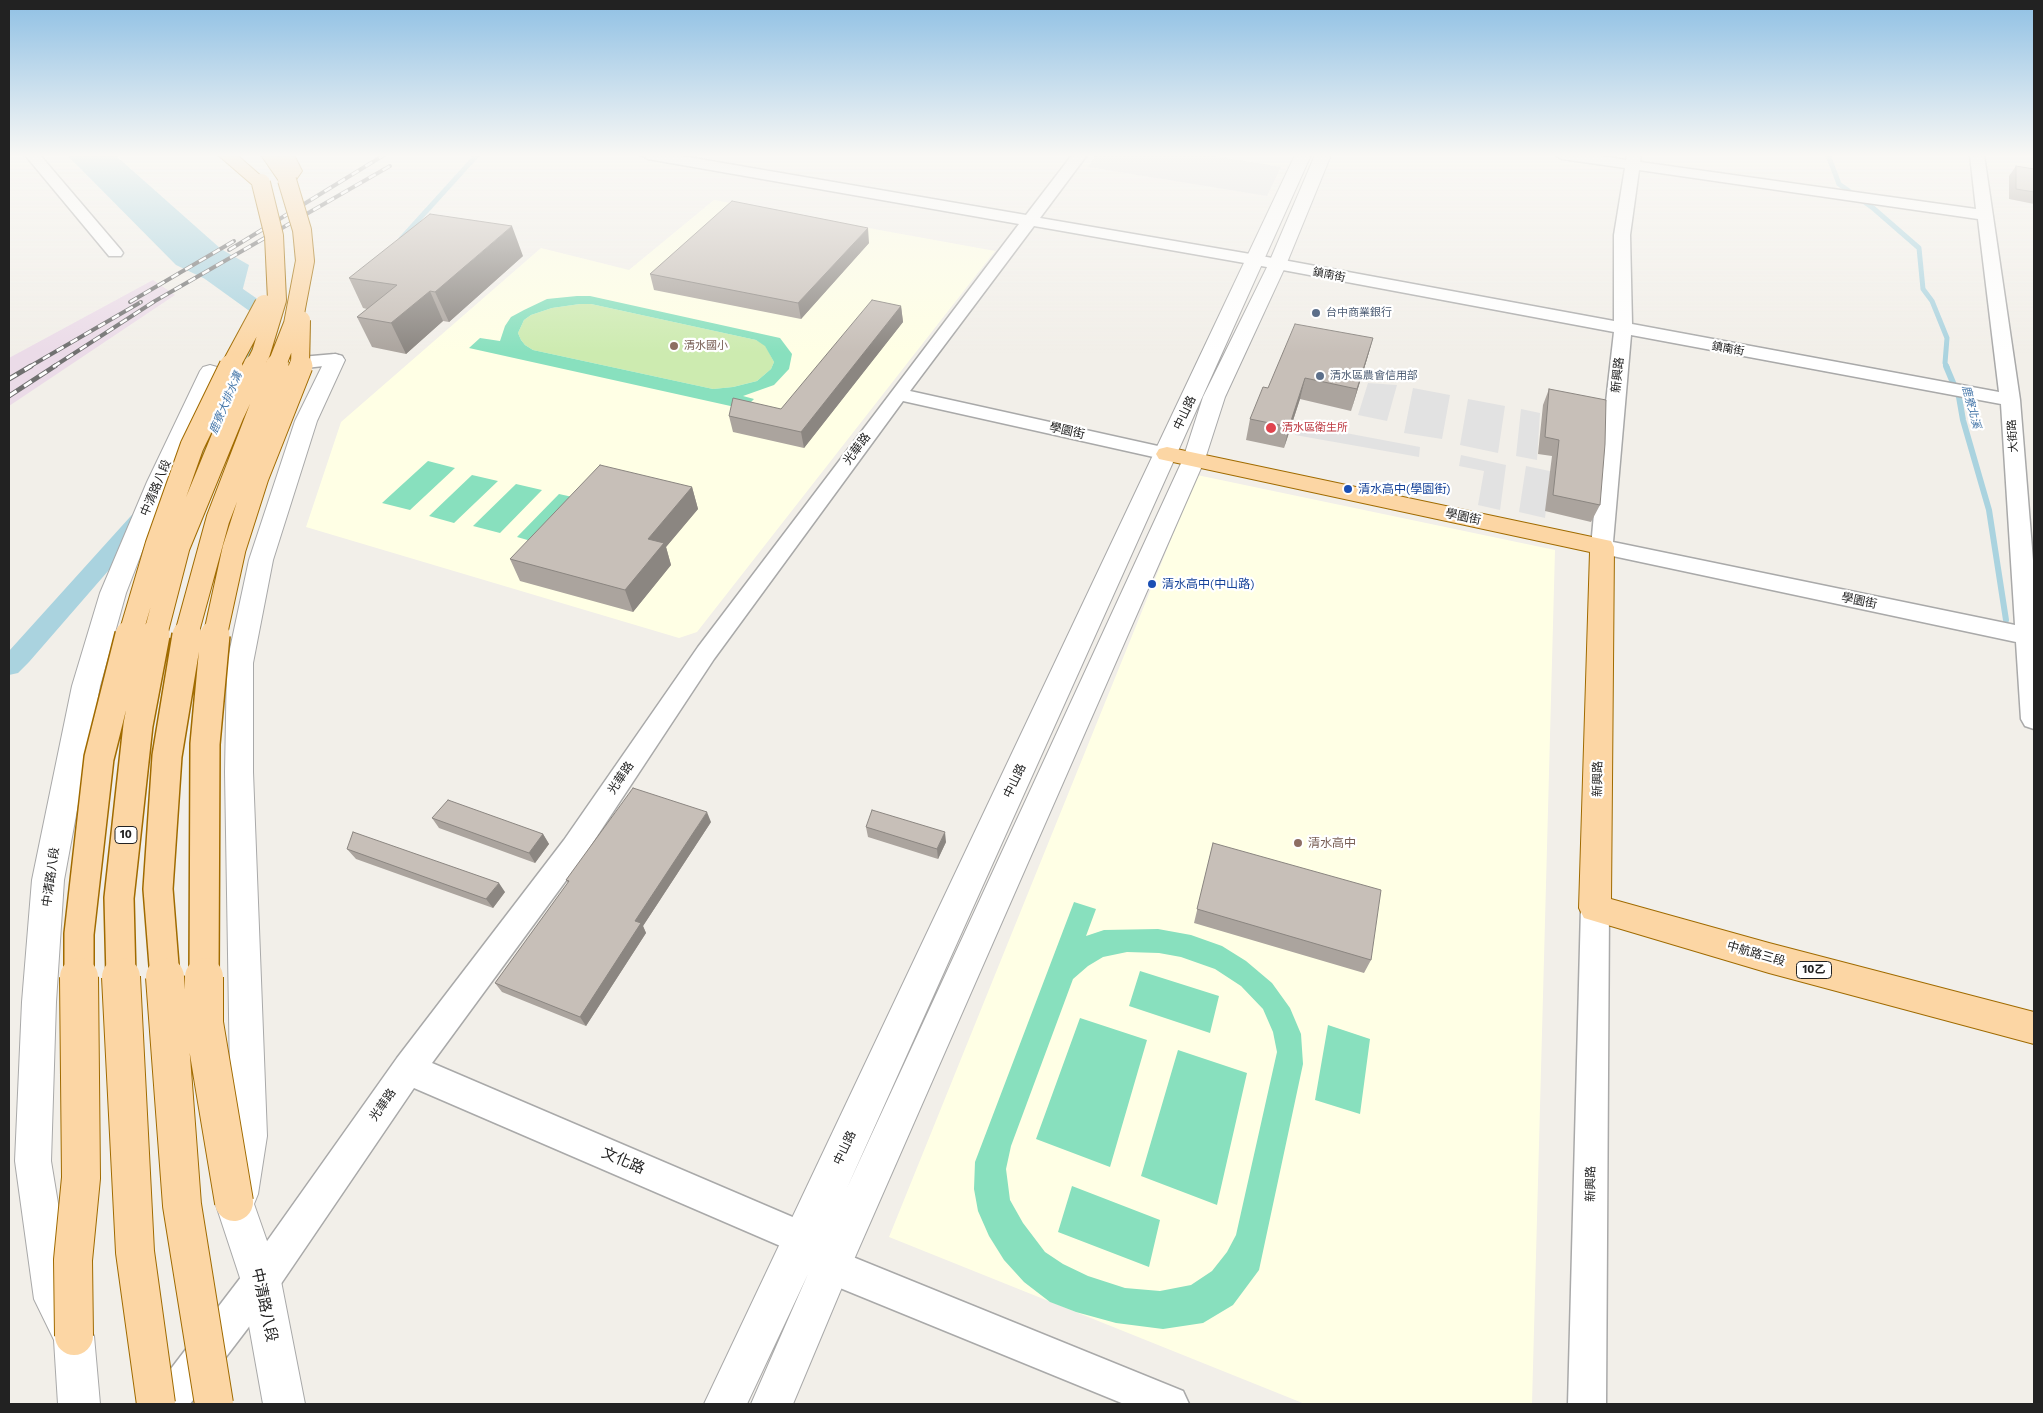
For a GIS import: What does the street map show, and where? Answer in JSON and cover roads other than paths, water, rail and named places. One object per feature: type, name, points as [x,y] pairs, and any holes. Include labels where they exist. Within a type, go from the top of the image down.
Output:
[{"type":"main road","name":"10","points":[[214,1404],[182,1205],[158,889],[166,766],[183,648],[218,519],[293,324],[270,221]]},
{"type":"main road","name":"10","points":[[156,1404],[135,1252],[123,1035],[119,898],[138,725],[154,642],[178,548],[233,413],[260,353],[277,300],[287,294],[305,261],[299,221]]},
{"type":"main road","points":[[74,1336],[73,1260],[82,1178],[79,934],[99,758],[120,668],[149,571],[192,446],[253,322],[287,294],[301,325],[301,365],[257,477],[234,549],[214,641],[205,744],[204,1023],[235,1205]]},
{"type":"main road","name":"學園街","points":[[1180,457],[1602,547]]},
{"type":"main road","name":"新興路","points":[[1595,908],[1602,547]]},
{"type":"main road","name":"中航路三段","points":[[1595,908],[1778,960],[2034,1028]]},
{"type":"street","points":[[87,221],[114,253]]},
{"type":"street","name":"鎮南街","points":[[1024,221],[1256,260],[1623,330],[2010,400]]},
{"type":"street","name":"中山路","points":[[772,1404],[1180,457],[1256,260],[1273,221]]},
{"type":"street","name":"中山路","points":[[725,1404],[1180,457],[1214,397],[1277,265],[1295,221]]},
{"type":"street","name":"新興路","points":[[1602,547],[1623,330],[1622,235],[1624,221]]},
{"type":"street","name":"大街路","points":[[1987,221],[2010,400],[2034,719]]},
{"type":"street","name":"光華路","points":[[167,1404],[261,1281],[408,1069],[574,848],[706,653],[898,394],[1030,222]]},
{"type":"street","points":[[210,371],[335,360]]},
{"type":"street","name":"中清路八段","points":[[284,1404],[261,1281],[235,1205],[249,1136],[239,772],[240,663],[261,560],[306,421],[335,360]]},
{"type":"street","name":"中清路八段","points":[[79,1404],[74,1336],[54,1299],[32,1161],[39,1002],[48,880],[86,686],[113,593],[158,482],[210,371]]},
{"type":"street","name":"學園街","points":[[898,394],[1180,457]]},
{"type":"street","name":"學園街","points":[[1602,547],[2028,636]]},
{"type":"street","name":"新興路","points":[[1587,1404],[1595,908]]},
{"type":"street","name":"文化路","points":[[408,1069],[804,1239],[831,1266]]},
{"type":"street","points":[[831,1266],[1170,1404]]},
{"type":"water","points":[[132,221],[189,221],[221,249],[249,265],[241,296],[176,265]]},
{"type":"waterway","points":[[401,239],[417,221]]},
{"type":"waterway","name":"鹿寮北溪","points":[[1888,221],[1919,248],[1923,289],[1932,301],[1947,338],[1945,363],[1947,367]]},
{"type":"waterway","name":"鹿寮大排水溝","points":[[181,473],[209,441],[265,313],[211,275]]},
{"type":"waterway","name":"鹿寮北溪","points":[[1946,366],[1959,397],[1963,420],[1989,510],[2006,620]]},
{"type":"waterway","name":"鹿寮大排水溝","points":[[9,666],[147,512]]},
{"type":"railway","points":[[229,250],[276,221]]},
{"type":"railway","points":[[53,367],[155,301],[294,221]]},
{"type":"railway","points":[[130,302],[234,241]]},
{"type":"railway","points":[[29,367],[141,302]]},
{"type":"railway","points":[[9,379],[31,366]]},
{"type":"railway","points":[[9,396],[55,366]]},
{"type":"place","name":"台中商業銀行","points":[[1316,313]]},
{"type":"place","name":"清水國小","points":[[674,346]]},
{"type":"place","name":"清水區農會信用部","points":[[1320,376]]},
{"type":"place","name":"清水區衛生所","points":[[1271,428]]},
{"type":"place","name":"清水高中(學園街)","points":[[1348,489]]},
{"type":"place","name":"清水高中(中山路)","points":[[1152,584]]},
{"type":"place","name":"清水高中","points":[[1298,843]]}]
